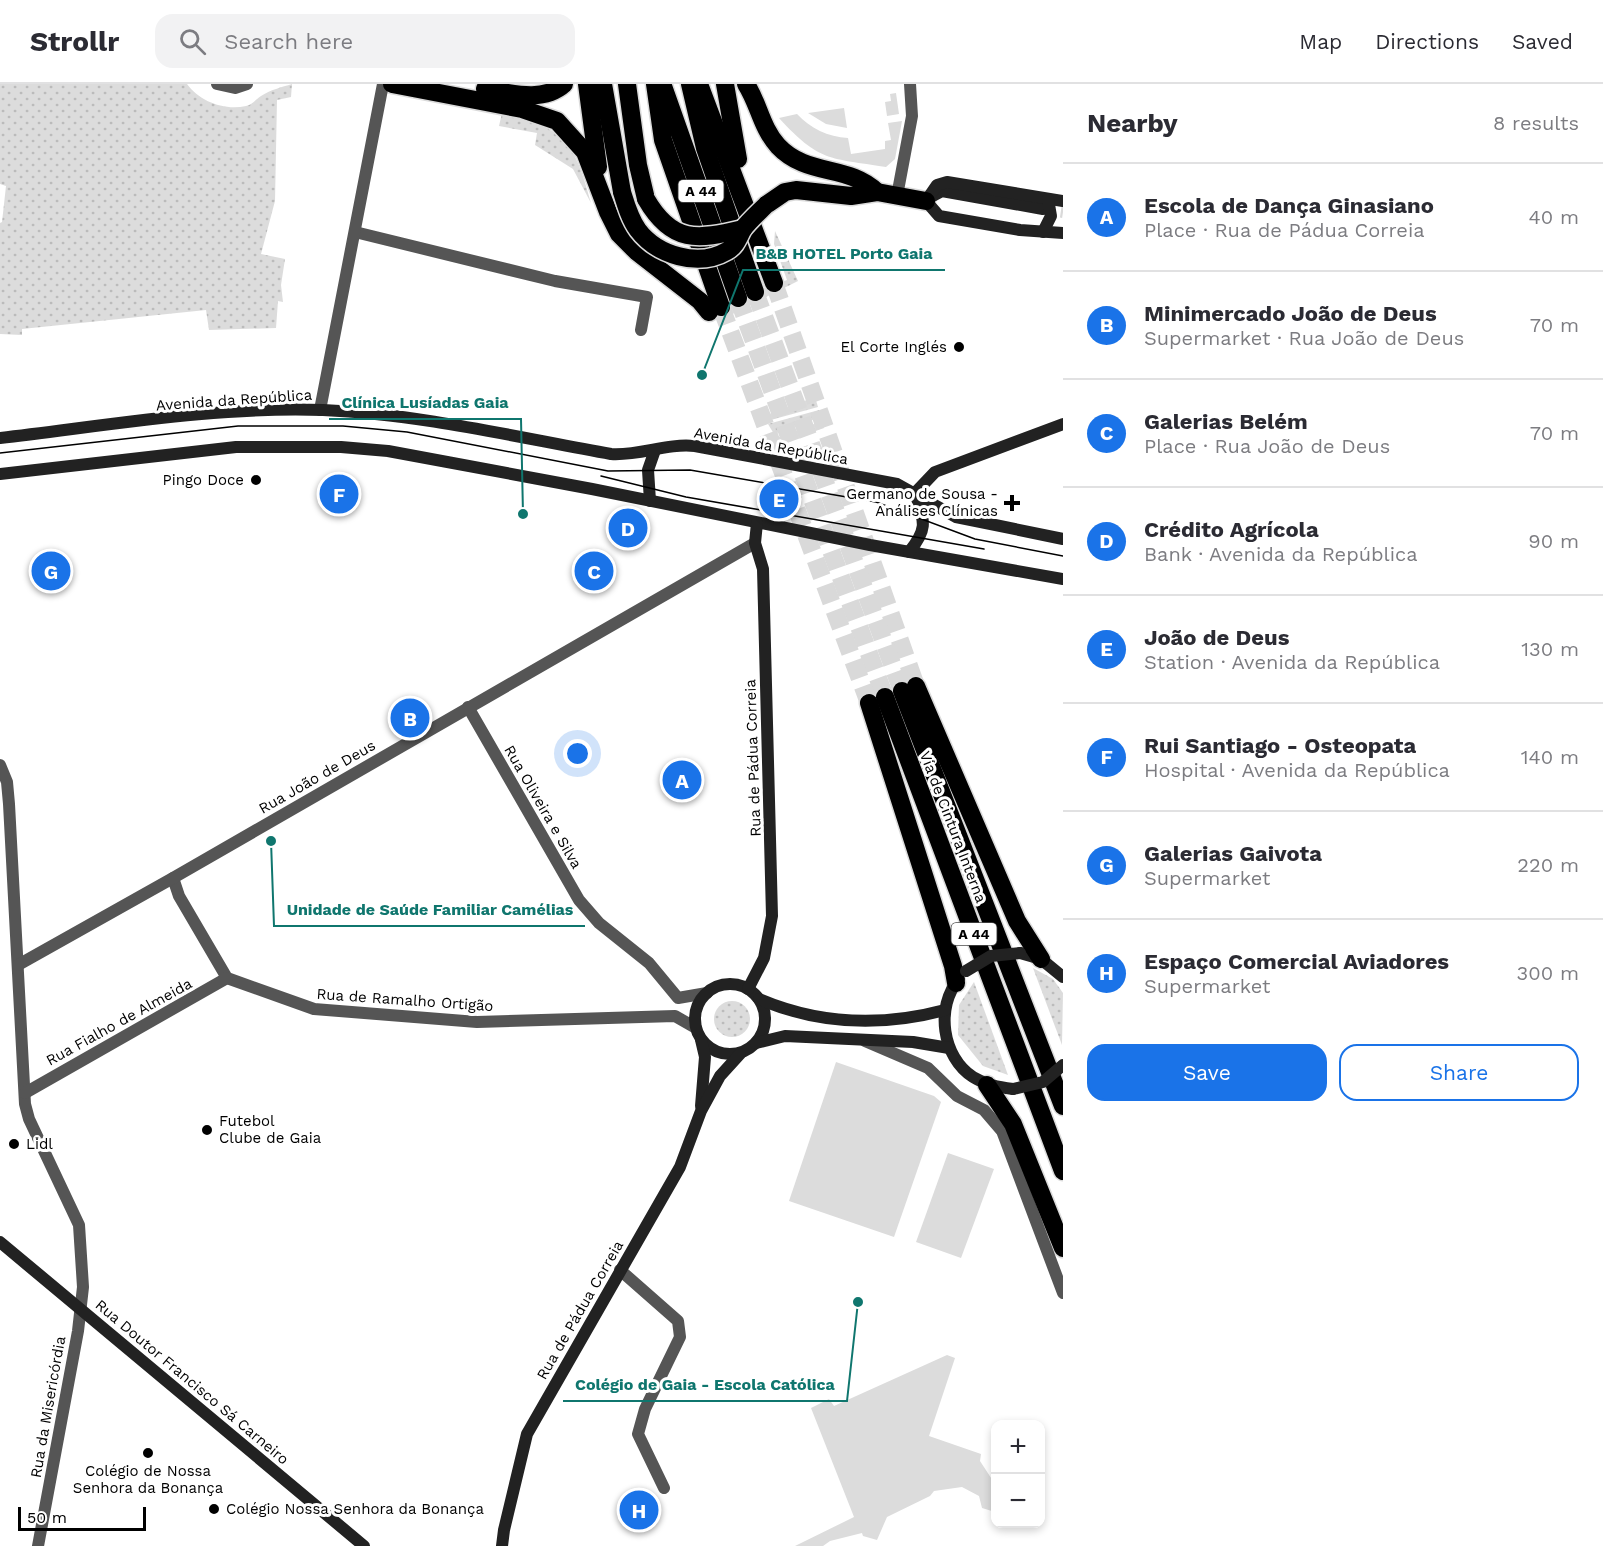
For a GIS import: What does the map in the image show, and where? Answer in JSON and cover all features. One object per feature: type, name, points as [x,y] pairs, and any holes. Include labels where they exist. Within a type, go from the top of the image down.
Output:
[{"type":"highway","points":[[392,84],[522,109],[557,121],[585,152],[619,234],[637,252],[715,310],[663,140],[655,84]]},
{"type":"highway","points":[[460,84],[536,95],[549,93],[564,84]]},
{"type":"highway","points":[[587,84],[602,193]]},
{"type":"highway","points":[[603,84],[622,192],[637,229],[654,246],[668,253],[692,258],[709,258],[726,252],[735,245],[743,229],[765,206],[784,192],[796,190],[851,196],[877,192],[926,201]]},
{"type":"highway","points":[[627,84],[638,165],[646,199],[657,217],[678,234],[707,236],[743,229]]},
{"type":"highway","name":"A 44","points":[[663,84],[747,295],[705,148],[690,84]]},
{"type":"highway","points":[[699,84],[745,199],[774,283]]},
{"type":"highway","points":[[725,84],[745,199]]},
{"type":"highway","points":[[751,87],[766,131],[792,158],[810,168],[861,179],[877,192]]},
{"type":"highway","points":[[893,694],[1017,921],[1056,969]]},
{"type":"highway","points":[[893,694],[953,966],[961,977]]},
{"type":"highway","name":"Via de Cintura Interna","points":[[893,694],[1063,1106]]},
{"type":"highway","name":"Via de Cintura Interna","points":[[893,694],[1063,1171]]},
{"type":"highway","points":[[987,1085],[1013,1124],[1063,1248]]},
{"type":"main road","points":[[1063,201],[1045,204],[942,191],[935,192],[926,201],[939,216],[1046,228],[1063,233]]},
{"type":"main road","points":[[1045,204],[1051,216],[1046,228]]},
{"type":"main road","points":[[1046,228],[1063,222]]},
{"type":"main road","name":"Avenida da República","points":[[0,438],[246,412],[320,410],[384,414],[611,454],[632,454],[675,445],[695,446],[897,484],[956,517],[1063,539]]},
{"type":"main road","points":[[909,552],[920,538],[924,521],[915,493],[934,472],[1063,424]]},
{"type":"main road","points":[[0,474],[236,447],[341,447],[388,451],[909,552],[1063,579]]},
{"type":"main road","points":[[650,501],[647,479],[655,450]]},
{"type":"main road","name":"Rua de Pádua Correia","points":[[748,989],[764,958],[772,916],[763,568],[755,543],[757,523]]},
{"type":"main road","points":[[1056,969],[1020,953],[991,956],[961,977],[945,1010],[944,1029],[958,1064],[971,1076],[987,1085],[1013,1089],[1043,1082],[1063,1065]]},
{"type":"main road","points":[[759,999],[766,1017],[762,1035],[756,1043],[740,1054],[719,1053],[698,1033],[698,1007],[707,993],[727,984],[748,989],[759,999],[806,1016],[873,1022],[899,1021],[945,1010]]},
{"type":"main road","name":"Rua de Pádua Correia","points":[[698,1033],[705,1057],[701,1111]]},
{"type":"main road","points":[[756,1043],[785,1036],[913,1042],[950,1048]]},
{"type":"main road","name":"Rua de Pádua Correia","points":[[502,1546],[527,1434],[680,1167],[701,1111],[720,1076],[740,1054]]},
{"type":"main road","name":"Rua Doutor Francisco Sá Carneiro","points":[[0,1242],[364,1546]]},
{"type":"main road","name":"Rua de Pádua Correia","points":[[491,1546],[504,1530]]},
{"type":"street","points":[[217,84],[235,88],[248,84]]},
{"type":"street","points":[[320,410],[383,84]]},
{"type":"street","points":[[897,196],[912,116],[910,84]]},
{"type":"street","points":[[355,232],[555,281],[647,297],[641,330]]},
{"type":"street","name":"Rua João de Deus","points":[[18,965],[755,543]]},
{"type":"street","name":"Rua Oliveira e Silva","points":[[468,707],[579,900],[599,923],[649,963],[678,998]]},
{"type":"street","name":"Rua da Misericórdia","points":[[0,765],[7,782],[9,804],[25,1093],[29,1119],[79,1225],[83,1287],[38,1546]]},
{"type":"street","points":[[173,878],[179,896],[227,978]]},
{"type":"street","name":"Rua de Ramalho Ortigão","points":[[227,978],[314,1009],[331,1011],[477,1022],[675,1016]]},
{"type":"street","name":"Rua Fialho de Almeida","points":[[25,1093],[227,978]]},
{"type":"street","points":[[698,1033],[675,1016],[678,998],[707,993]]},
{"type":"street","points":[[866,1041],[928,1068],[957,1096],[984,1110],[1002,1131],[1063,1293]]},
{"type":"street","points":[[620,1270],[678,1321],[680,1337],[645,1410],[638,1434],[664,1488]]},
{"type":"shaded area","points":[[0,84],[187,84],[205,100],[221,106],[238,107],[248,105],[268,92],[292,84],[291,97],[277,100],[275,201],[261,254],[285,259],[281,285],[283,302],[278,301],[276,328],[209,330],[206,310],[22,329],[22,335],[0,334],[0,223],[2,222],[6,186],[0,184]]},
{"type":"shaded area","points":[[896,93],[899,114],[887,116],[885,102],[891,101],[890,94]]},
{"type":"shaded area","points":[[844,108],[847,128],[826,124],[808,113]]},
{"type":"shaded area","points":[[502,113],[540,125],[564,140],[579,165],[591,203],[573,169],[535,145],[537,133],[499,126]]},
{"type":"shaded area","points":[[797,114],[820,131],[848,138],[851,154],[885,149],[885,141],[891,140],[888,123],[902,121],[895,159],[886,167],[826,156],[805,143],[779,118]]},
{"type":"shaded area","points":[[775,231],[798,281],[746,307],[743,305],[744,308],[729,316],[725,304],[787,280],[774,244]]},
{"type":"shaded area","points":[[815,397],[818,407],[767,421],[764,416]]},
{"type":"shaded area","points":[[819,410],[821,417],[774,434],[768,424]]},
{"type":"shaded area","points":[[822,421],[824,428],[788,441],[776,438]]},
{"type":"shaded area","points":[[1033,968],[1053,979],[1063,993],[1062,1045]]},
{"type":"shaded area","points":[[974,982],[1008,1075],[983,1066],[958,1035],[959,1005]]},
{"type":"shaded area","points":[[732,1001],[745,1006],[750,1019],[745,1032],[732,1037],[719,1032],[714,1019],[719,1006]]},
{"type":"shaded area","points":[[836,1062],[934,1096],[941,1102],[894,1237],[789,1201]]},
{"type":"shaded area","points":[[948,1153],[994,1169],[961,1258],[916,1242]]},
{"type":"shaded area","points":[[947,1355],[955,1358],[929,1436],[981,1454],[980,1461],[991,1478],[991,1511],[982,1508],[979,1496],[962,1487],[934,1491],[930,1496],[887,1517],[877,1540],[863,1536],[862,1533],[830,1541],[823,1546],[795,1546],[854,1517],[811,1408],[829,1399],[834,1406]]},
{"type":"tunnel","points":[[1043,209],[1063,212]]},
{"type":"tunnel","points":[[774,283],[916,686]]},
{"type":"tunnel","points":[[755,292],[902,691]]},
{"type":"tunnel","points":[[738,298],[885,697]]},
{"type":"tunnel","points":[[721,307],[869,703]]},
{"type":"tram line","points":[[0,453],[238,426],[343,426],[407,432],[608,471],[690,470],[876,502],[975,539],[1063,556]]},
{"type":"tram line","points":[[601,476],[686,497],[984,549]]},
{"type":"place","name":"El Corte Inglés","points":[[959,347]]},
{"type":"place","name":"B&B HOTEL Porto Gaia","points":[[702,375]]},
{"type":"place","name":"Pingo Doce","points":[[256,480]]},
{"type":"place","name":"Rui Santiago - Osteopata","points":[[339,494]]},
{"type":"place","name":"João de Deus","points":[[779,499]]},
{"type":"place","name":"Germano de Sousa - Análises Clínicas","points":[[1012,503]]},
{"type":"place","name":"Clínica Lusíadas Gaia","points":[[523,514]]},
{"type":"place","name":"Crédito Agrícola","points":[[628,528]]},
{"type":"place","name":"Galerias Gaivota","points":[[51,571]]},
{"type":"place","name":"Galerias Belém","points":[[594,571]]},
{"type":"place","name":"Minimercado João de Deus","points":[[410,718]]},
{"type":"place","name":"Escola de Dança Ginasiano","points":[[682,780]]},
{"type":"place","name":"Unidade de Saúde Familiar Camélias","points":[[271,841]]},
{"type":"place","name":"Futebol Clube de Gaia","points":[[207,1130]]},
{"type":"place","name":"Lidl","points":[[14,1144]]},
{"type":"place","name":"Colégio de Gaia - Escola Católica","points":[[858,1302]]},
{"type":"place","name":"Colégio de Nossa Senhora da Bonança","points":[[148,1453]]},
{"type":"place","name":"Colégio Nossa Senhora da Bonança","points":[[214,1509]]},
{"type":"place","name":"Espaço Comercial Aviadores","points":[[639,1510]]}]
